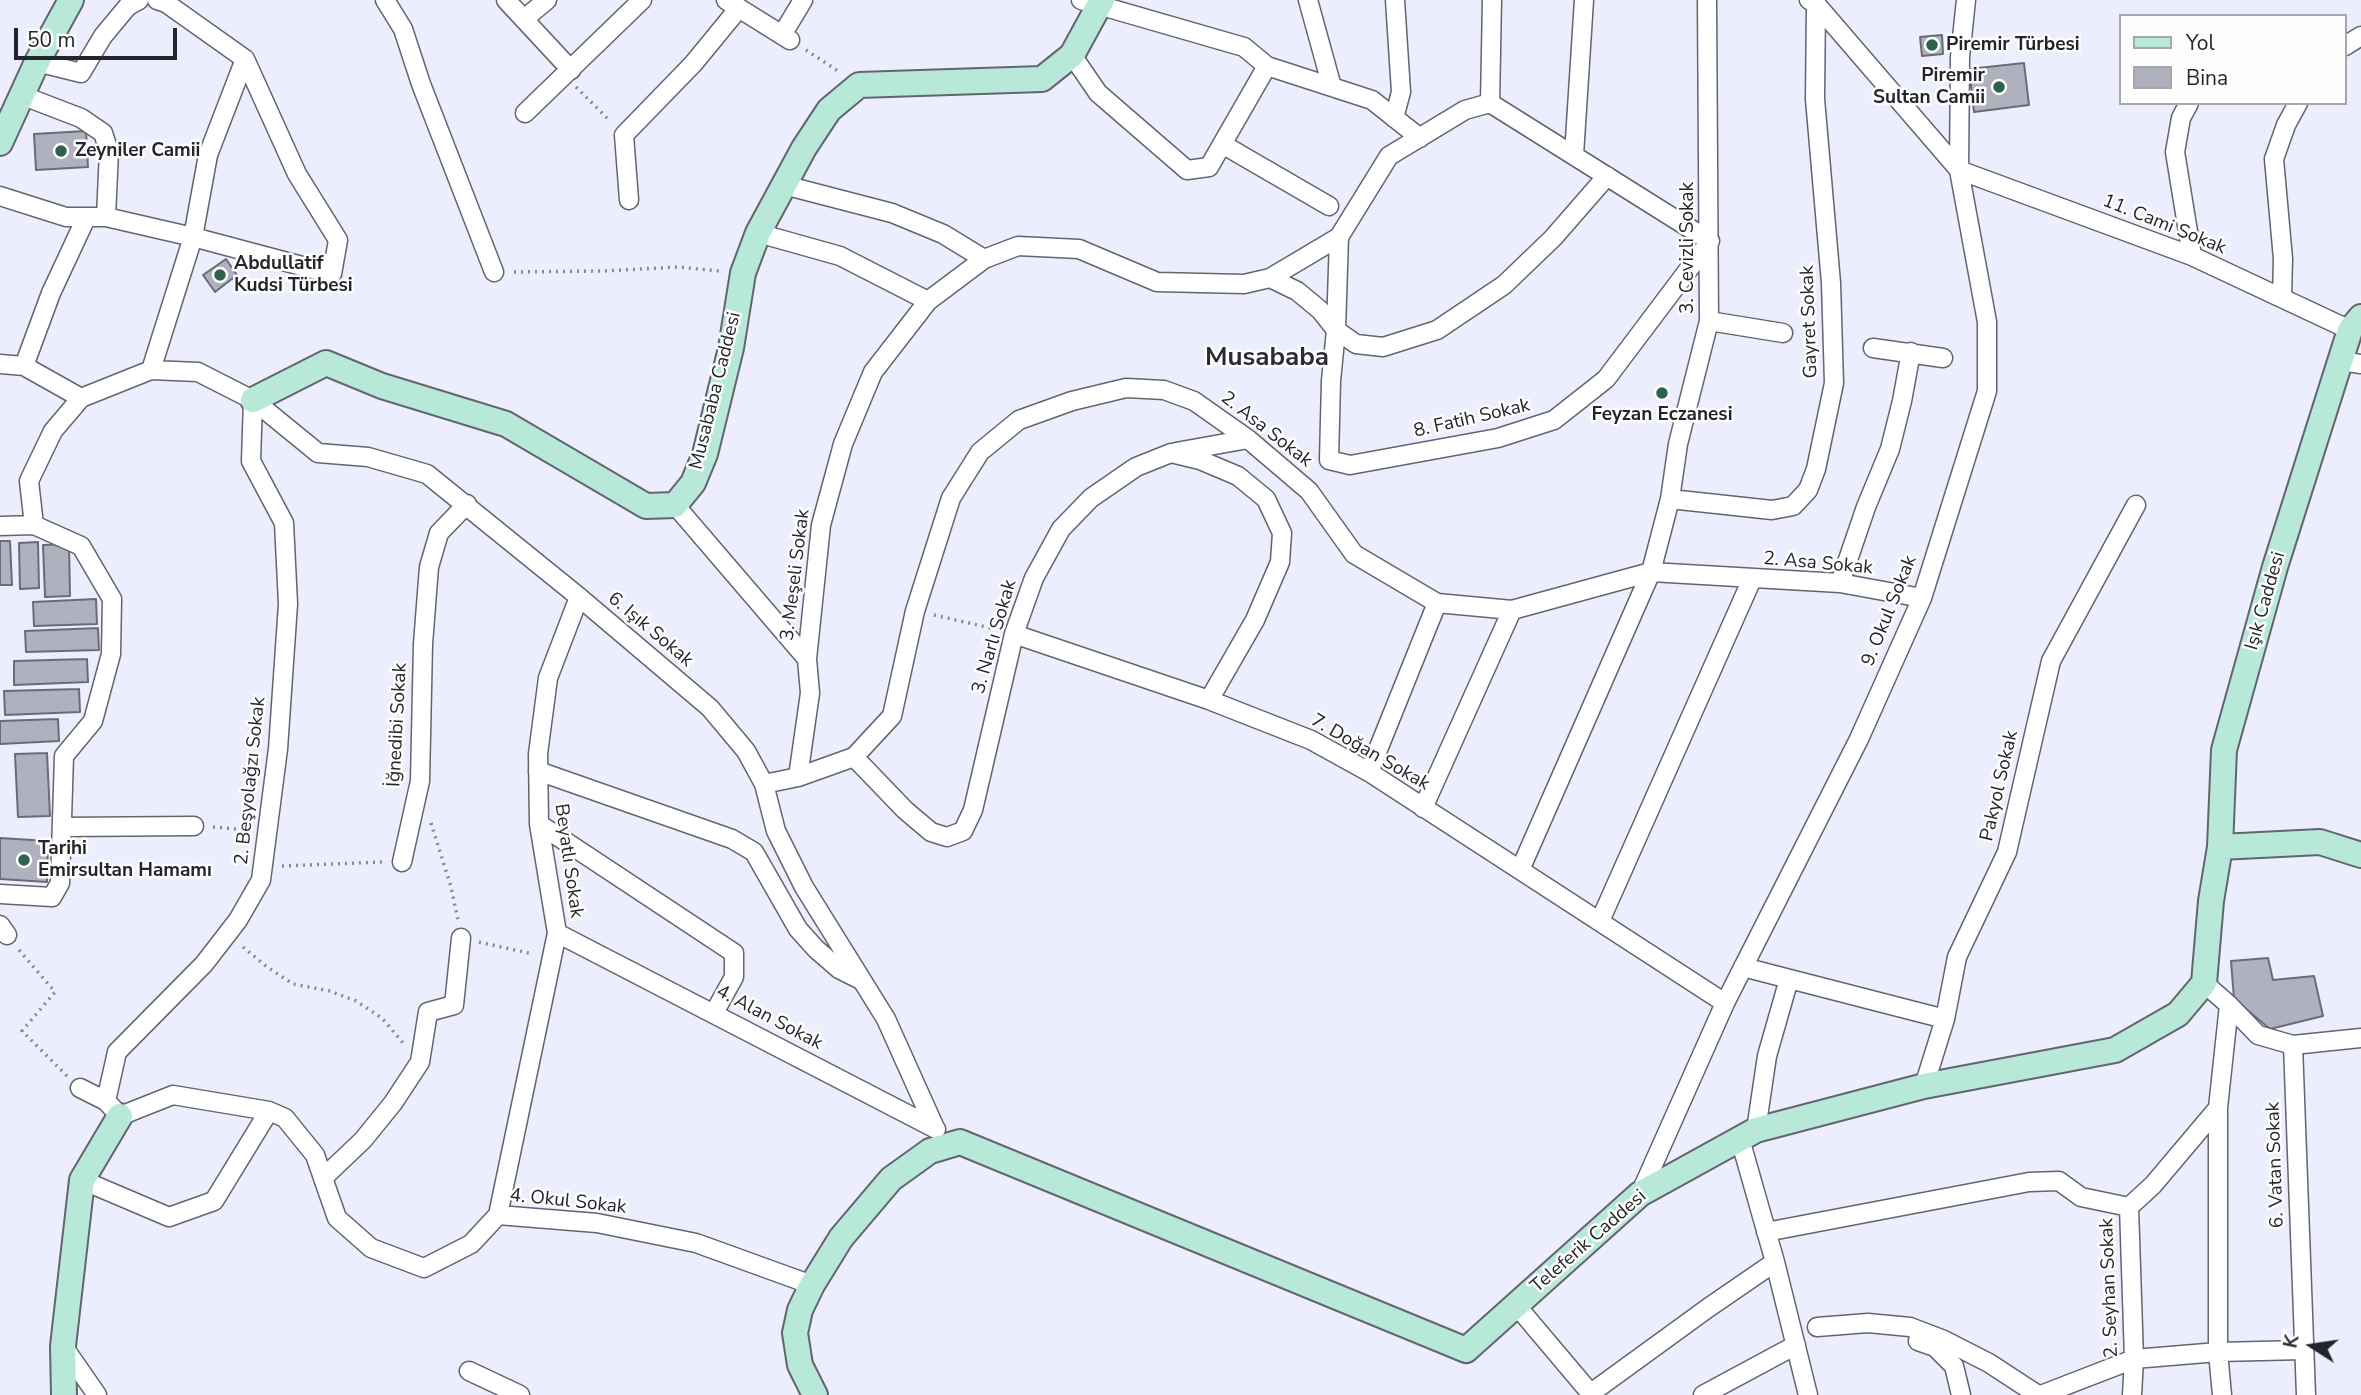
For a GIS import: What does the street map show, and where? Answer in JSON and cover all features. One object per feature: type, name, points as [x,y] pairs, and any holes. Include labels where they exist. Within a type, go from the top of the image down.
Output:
[{"type":"main road","points":[[0,143],[37,62],[71,0]]},
{"type":"main road","points":[[859,85],[1041,79],[1072,55],[1094,2]]},
{"type":"main road","name":"Musababa Caddesi","points":[[675,505],[692,483],[705,454],[731,348],[743,273],[758,233],[804,148],[829,110],[859,85]]},
{"type":"main road","name":"Işık Caddesi","points":[[2220,846],[2224,750],[2275,567],[2351,362],[2356,324]]},
{"type":"main road","points":[[253,400],[326,363],[382,386],[506,424],[646,506],[675,505]]},
{"type":"main road","points":[[2204,983],[2211,901],[2220,846],[2320,842],[2361,855]]},
{"type":"main road","name":"Teleferik Caddesi","points":[[960,1142],[1466,1350],[1640,1194],[1748,1134],[1924,1086],[2115,1050],[2178,1014],[2204,983]]},
{"type":"main road","points":[[64,1395],[64,1346],[82,1180],[113,1109]]},
{"type":"main road","points":[[815,1395],[800,1365],[795,1333],[800,1310],[812,1285],[841,1238],[891,1179],[930,1151],[960,1142]]},
{"type":"street","points":[[37,62],[81,73],[103,36],[128,6],[139,0]]},
{"type":"street","points":[[0,196],[66,217],[106,217],[332,274],[338,240],[297,174],[246,60],[166,3],[157,0]]},
{"type":"street","points":[[385,0],[403,29],[494,272]]},
{"type":"street","points":[[506,0],[567,73]]},
{"type":"street","points":[[524,19],[547,0]]},
{"type":"street","points":[[525,113],[642,0]]},
{"type":"street","points":[[629,200],[624,135],[693,64],[732,4],[786,37],[803,0]]},
{"type":"street","points":[[1308,0],[1332,88]]},
{"type":"street","points":[[1394,118],[1402,92],[1395,0]]},
{"type":"street","points":[[1490,103],[1492,0]]},
{"type":"street","points":[[1574,155],[1584,0]]},
{"type":"street","name":"3. Cevizli Sokak","points":[[1520,870],[1651,572],[1670,499],[1678,444],[1709,321],[1707,0]]},
{"type":"street","name":"9. Okul Sokak","points":[[1640,1194],[1725,1003],[1859,739],[1922,598],[1987,391],[1987,322],[1959,170],[1960,57],[1966,0]]},
{"type":"street","points":[[1094,2],[1244,47],[1266,66],[1372,100],[1420,138]]},
{"type":"street","points":[[1813,2],[1959,170]]},
{"type":"street","name":"Gayret Sokak","points":[[1670,499],[1772,510],[1793,506],[1808,490],[1816,469],[1834,383],[1831,283],[1815,99],[1813,2]]},
{"type":"street","points":[[1072,55],[1098,93],[1187,170],[1209,167],[1266,66]]},
{"type":"street","points":[[34,525],[29,481],[53,431],[81,398],[150,370],[193,237],[208,155],[246,60]]},
{"type":"street","points":[[22,95],[81,118],[103,133],[109,151],[106,217]]},
{"type":"street","points":[[1270,278],[1339,237],[1389,156],[1465,110],[1490,103],[1710,241]]},
{"type":"street","points":[[2188,105],[2181,118],[2175,152],[2192,256]]},
{"type":"street","points":[[2282,298],[2283,259],[2274,159],[2286,125],[2297,105]]},
{"type":"street","points":[[1223,144],[1329,206]]},
{"type":"street","name":"11. Cami Sokak","points":[[1959,170],[2192,256],[2282,298],[2356,324]]},
{"type":"street","points":[[1270,278],[1297,291],[1320,310],[1336,330],[1356,345],[1383,347],[1437,330],[1504,285],[1553,238],[1607,176]]},
{"type":"street","points":[[784,185],[892,213],[943,234],[984,259]]},
{"type":"street","points":[[24,366],[51,293],[86,218]]},
{"type":"street","points":[[758,233],[840,256],[928,301]]},
{"type":"street","points":[[1336,330],[1339,237]]},
{"type":"street","name":"8. Fatih Sokak","points":[[1336,330],[1331,381],[1329,460],[1350,465],[1498,438],[1554,420],[1606,379],[1710,241]]},
{"type":"street","name":"3. Meşeli Sokak","points":[[798,777],[810,693],[807,659],[821,524],[843,444],[873,372],[928,301],[984,259],[1018,246],[1079,250],[1157,282],[1244,284],[1270,278]]},
{"type":"street","points":[[1709,321],[1783,333]]},
{"type":"street","points":[[1873,348],[1943,358]]},
{"type":"street","points":[[1840,583],[1866,507],[1890,449],[1911,352]]},
{"type":"street","points":[[0,363],[24,366],[81,398]]},
{"type":"street","name":"6. Işık Sokak","points":[[150,370],[198,372],[253,400],[318,453],[368,457],[427,474],[467,504],[710,708],[746,751],[764,784],[776,831],[804,887],[886,1019],[934,1128]]},
{"type":"street","name":"2. Asa Sokak","points":[[764,784],[798,777],[854,757],[892,716],[915,611],[951,498],[981,453],[1019,420],[1072,401],[1126,388],[1164,390],[1194,401],[1248,439],[1309,491],[1354,554],[1437,603],[1512,610],[1651,572],[1840,583],[1922,598]]},
{"type":"street","name":"2. Beşyolağzı Sokak","points":[[113,1109],[117,1052],[204,964],[228,934],[261,880],[278,750],[288,604],[284,523],[251,461],[253,400]]},
{"type":"street","name":"3. Narlı Sokak","points":[[854,757],[905,810],[931,832],[947,837],[963,831],[973,810],[1014,634],[1034,578],[1061,529],[1091,498],[1136,467],[1171,453],[1248,439]]},
{"type":"street","points":[[1171,453],[1200,460],[1238,476],[1266,499],[1282,533],[1280,562],[1255,620],[1209,699]]},
{"type":"street","name":"İğnedibi Sokak","points":[[402,862],[420,781],[423,644],[429,567],[439,533],[467,504]]},
{"type":"street","name":"3. Meşeli Sokak","points":[[675,505],[807,659]]},
{"type":"street","name":"Pakyol Sokak","points":[[1924,1086],[1945,1020],[1957,957],[2007,852],[2051,661],[2136,505]]},
{"type":"street","points":[[0,526],[34,525],[81,546],[112,600],[111,654],[93,721],[64,756],[60,883],[52,897],[0,894]]},
{"type":"street","points":[[1600,921],[1752,579]]},
{"type":"street","name":"Beyatlı Sokak","points":[[498,1215],[557,933],[539,824],[538,754],[548,678],[579,597]]},
{"type":"street","points":[[1369,772],[1437,603]]},
{"type":"street","points":[[1423,808],[1512,610]]},
{"type":"street","name":"7. Doğan Sokak","points":[[1014,634],[1209,699],[1311,740],[1369,772],[1725,1003]]},
{"type":"street","points":[[538,771],[732,839],[754,852],[798,929],[839,969],[861,980]]},
{"type":"street","points":[[539,824],[734,953],[734,977],[714,1013]]},
{"type":"street","points":[[63,827],[194,826]]},
{"type":"street","name":"4. Alan Sokak","points":[[557,933],[960,1142]]},
{"type":"street","points":[[323,1178],[363,1140],[393,1103],[420,1062],[428,1012],[454,1005],[461,938]]},
{"type":"street","points":[[1743,967],[1945,1020]]},
{"type":"street","points":[[1789,978],[1748,1134],[1766,1232],[1808,1395]]},
{"type":"street","points":[[2204,983],[2258,1035],[2293,1045],[2361,1038]]},
{"type":"street","points":[[2222,1395],[2218,1352],[2218,1108],[2229,1005]]},
{"type":"street","name":"6. Vatan Sokak","points":[[2293,1045],[2306,1395]]},
{"type":"street","points":[[80,1088],[113,1109]]},
{"type":"street","name":"4. Okul Sokak","points":[[113,1109],[173,1095],[269,1111],[285,1118],[316,1155],[337,1218],[371,1248],[424,1268],[471,1244],[498,1215],[597,1223],[695,1243],[812,1285]]},
{"type":"street","name":"2. Seyhan Sokak","points":[[2132,1395],[2134,1359],[2129,1207],[2153,1185],[2218,1108]]},
{"type":"street","points":[[82,1180],[169,1217],[214,1201],[269,1111]]},
{"type":"street","points":[[1766,1232],[2029,1182],[2059,1181],[2081,1197],[2129,1207]]},
{"type":"street","points":[[1516,1305],[1592,1394],[1775,1262]]},
{"type":"street","points":[[1703,1395],[1795,1338],[1818,1327],[1868,1323],[1910,1327],[1944,1340],[1989,1363],[2040,1395],[2134,1359],[2218,1352],[2303,1350]]},
{"type":"street","points":[[1818,1327],[1910,1338],[1935,1347],[1954,1366],[1961,1395]]},
{"type":"street","points":[[64,1346],[97,1395]]},
{"type":"street","points":[[469,1371],[520,1395]]},
{"type":"path","points":[[786,37],[859,85]]},
{"type":"path","points":[[567,73],[624,135]]},
{"type":"path","points":[[494,272],[679,267],[743,273]]},
{"type":"path","points":[[915,611],[1014,634]]},
{"type":"path","points":[[420,781],[451,887],[461,938],[552,958]]},
{"type":"path","points":[[194,826],[258,831]]},
{"type":"path","points":[[262,867],[402,862]]},
{"type":"path","points":[[3,930],[55,992],[22,1031],[80,1088]]},
{"type":"path","points":[[228,934],[267,967],[293,984],[330,991],[356,1001],[373,1012],[382,1018],[420,1062]]},
{"type":"building","name":"Piremir Türbesi","points":[[1942,35],[1943,54],[1922,56],[1920,37]]},
{"type":"building","name":"Piremir Sultan Camii","points":[[2024,63],[2029,105],[1974,112],[1969,69]]},
{"type":"building","name":"Zeyniler Camii","points":[[86,131],[88,167],[36,170],[34,134]]},
{"type":"building","name":"Abdullatif Kudsi Türbesi","points":[[226,259],[237,275],[215,292],[203,275]]},
{"type":"building","points":[[0,541],[10,541],[12,585],[0,585]]},
{"type":"building","points":[[38,542],[39,588],[20,589],[19,543]]},
{"type":"building","points":[[69,544],[70,596],[45,597],[43,545]]},
{"type":"building","points":[[96,599],[97,624],[34,626],[33,602]]},
{"type":"building","points":[[98,628],[99,650],[26,652],[25,631]]},
{"type":"building","points":[[87,659],[88,682],[14,685],[14,661]]},
{"type":"building","points":[[79,689],[80,712],[5,715],[4,691]]},
{"type":"building","points":[[58,719],[59,741],[0,744],[0,721]]},
{"type":"building","points":[[47,753],[50,816],[18,817],[15,754]]},
{"type":"building","name":"Tarihi Emirsultan Hamamı","points":[[0,838],[48,841],[47,882],[0,879]]},
{"type":"building","points":[[2268,958],[2273,980],[2314,976],[2323,1016],[2270,1029],[2234,999],[2231,961]]},
{"type":"place","name":"Piremir Türbesi","points":[[1932,45]]},
{"type":"place","name":"Piremir Sultan Camii","points":[[1999,87]]},
{"type":"place","name":"Zeyniler Camii","points":[[61,151]]},
{"type":"place","name":"Abdullatif Kudsi Türbesi","points":[[220,275]]},
{"type":"place","name":"Feyzan Eczanesi","points":[[1662,393]]},
{"type":"place","name":"Tarihi Emirsultan Hamamı","points":[[24,860]]},
{"type":"district","name":"Musababa","points":[[1267,359]]}]
